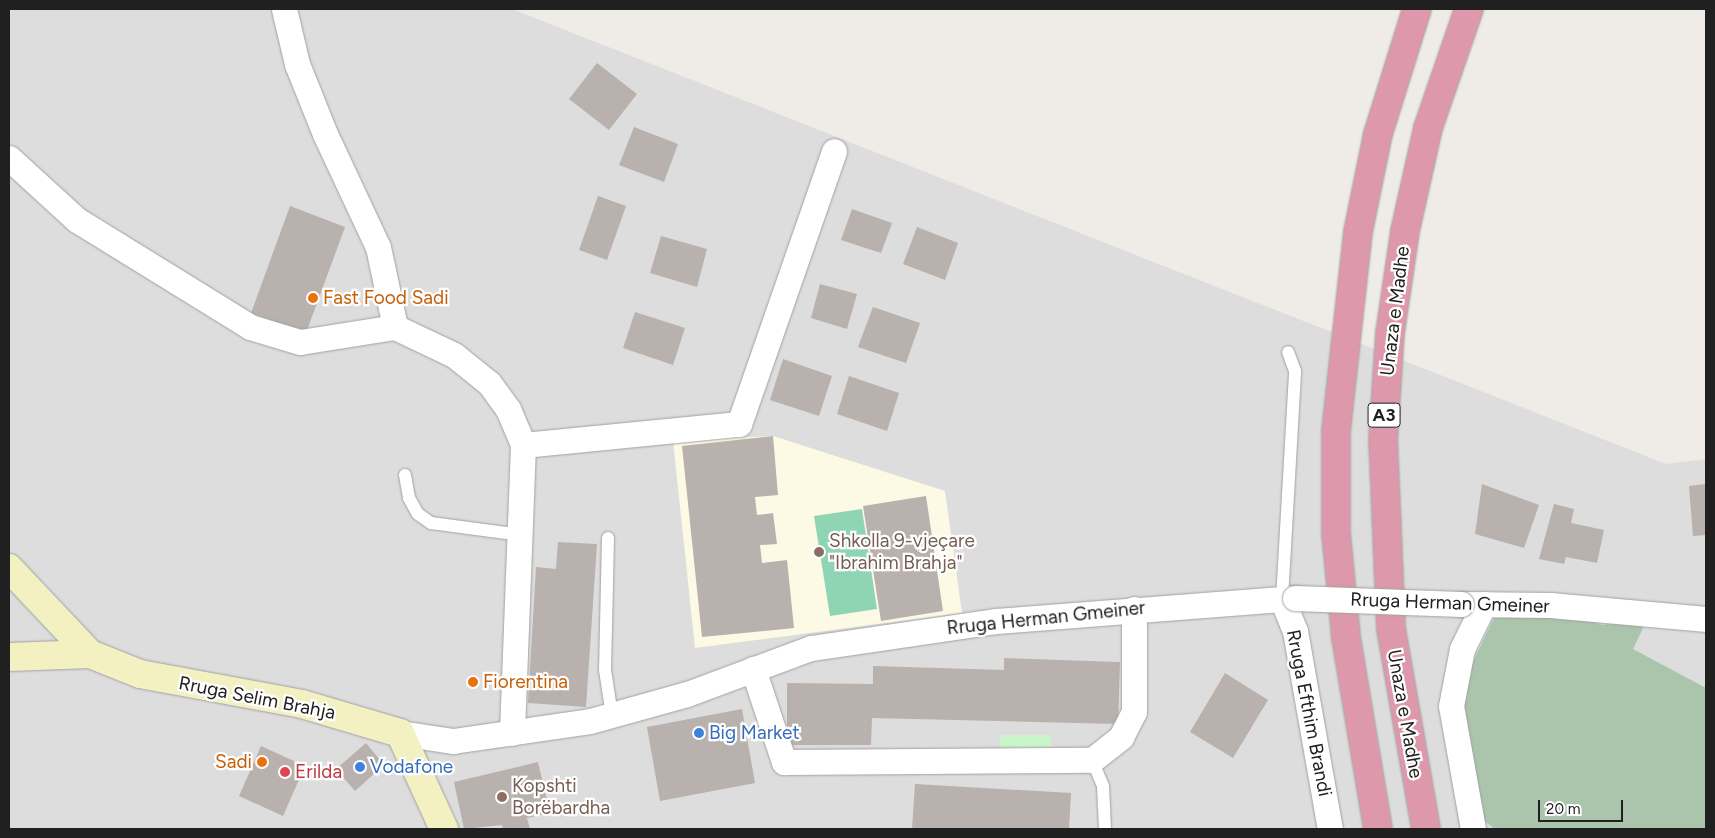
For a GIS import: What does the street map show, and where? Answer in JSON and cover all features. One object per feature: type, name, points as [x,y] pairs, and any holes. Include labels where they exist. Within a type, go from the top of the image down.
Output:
[{"type":"highway","points":[[1378,829],[1346,637],[1336,533],[1336,431],[1358,232],[1378,134],[1417,9]]},
{"type":"highway","name":"Unaza e Madhe","points":[[1426,829],[1390,628],[1383,441],[1390,333],[1405,231],[1428,128],[1469,9]]},
{"type":"street","points":[[284,9],[297,64],[325,134],[378,246],[394,327]]},
{"type":"street","points":[[524,445],[738,424],[834,151]]},
{"type":"street","points":[[9,158],[77,220],[250,327],[300,342],[394,327],[454,355],[489,382],[508,408],[524,445],[512,733]]},
{"type":"street","points":[[9,568],[90,654]]},
{"type":"street","name":"Rruga Herman Gmeiner","points":[[400,733],[453,741],[512,733],[612,715],[753,670],[811,648],[996,621],[1134,609],[1289,599],[1472,604],[1706,619]]},
{"type":"street","name":"Rruga Efthim Brandi","points":[[1289,599],[1330,829]]},
{"type":"street","points":[[1472,604],[1451,706],[1473,829]]},
{"type":"street","points":[[753,670],[784,762],[1092,760],[1121,737],[1134,712],[1134,609]]},
{"type":"street","name":"Rruga Selim Brahja","points":[[9,656],[90,654],[140,674],[302,704],[400,733]]},
{"type":"street","points":[[400,733],[444,829]]},
{"type":"lane","points":[[1288,352],[1295,371],[1289,599]]},
{"type":"lane","points":[[405,475],[409,498],[418,514],[431,523],[521,535]]},
{"type":"lane","points":[[608,538],[605,670],[612,715]]},
{"type":"lane","points":[[1092,760],[1103,786],[1105,829]]},
{"type":"shaded area","points":[[9,9],[512,9],[1666,464],[1706,459],[1706,829],[9,829]]},
{"type":"shaded area","name":"Shkolla 9-vjeçare \"Ibrahim Brahja\"","points":[[773,436],[945,491],[962,613],[695,648],[673,441]]},
{"type":"green space","points":[[862,509],[877,609],[830,616],[814,516]]},
{"type":"green space","points":[[1496,614],[1580,617],[1602,625],[1640,621],[1643,628],[1633,649],[1706,688],[1706,829],[1495,829],[1483,820],[1467,759],[1463,695],[1472,664]]},
{"type":"green space","points":[[1000,735],[1051,735],[1051,753],[1000,753]]},
{"type":"building","points":[[597,63],[637,94],[609,130],[569,99]]},
{"type":"building","points":[[634,127],[678,144],[664,182],[619,165]]},
{"type":"building","points":[[598,196],[626,206],[607,260],[579,250]]},
{"type":"building","points":[[290,206],[345,227],[306,333],[251,313]]},
{"type":"building","points":[[852,209],[892,223],[881,253],[841,240]]},
{"type":"building","points":[[917,227],[958,243],[945,280],[903,264]]},
{"type":"building","points":[[661,236],[707,249],[697,287],[650,273]]},
{"type":"building","points":[[820,284],[857,294],[847,329],[811,318]]},
{"type":"building","points":[[873,307],[920,323],[906,363],[858,347]]},
{"type":"building","points":[[635,312],[685,328],[673,365],[623,348]]},
{"type":"building","points":[[783,359],[832,376],[819,416],[770,400]]},
{"type":"building","points":[[849,376],[899,393],[887,431],[837,414]]},
{"type":"building","points":[[773,436],[778,495],[755,497],[757,515],[773,513],[777,544],[760,545],[762,563],[787,560],[794,628],[702,637],[682,446]]},
{"type":"building","points":[[1482,484],[1539,505],[1524,548],[1475,534]]},
{"type":"building","points":[[1706,484],[1706,535],[1693,536],[1689,486]]},
{"type":"building","points":[[926,496],[943,611],[881,621],[863,506]]},
{"type":"building","points":[[1554,504],[1574,509],[1571,523],[1604,530],[1597,563],[1566,557],[1564,564],[1539,559]]},
{"type":"building","points":[[558,542],[597,544],[586,707],[528,703],[536,567],[556,569]]},
{"type":"building","points":[[1004,658],[1120,662],[1118,724],[872,718],[871,745],[787,745],[787,683],[873,684],[873,666],[1004,670]]},
{"type":"building","points":[[1225,673],[1268,700],[1233,758],[1190,732]]},
{"type":"building","points":[[742,709],[755,783],[660,801],[647,727]]},
{"type":"building","name":"Vodafone","points":[[366,743],[384,765],[355,791],[336,769]]},
{"type":"building","points":[[261,746],[305,766],[283,816],[239,796]]},
{"type":"building","name":"Kopshti Borëbardha","points":[[538,762],[550,813],[527,818],[530,829],[503,829],[502,825],[464,829],[454,782]]},
{"type":"building","points":[[915,784],[1071,793],[1069,829],[912,829]]},
{"type":"place","name":"Fast Food Sadi","points":[[313,298]]},
{"type":"place","name":"Shkolla 9-vjeçare \"Ibrahim Brahja\"","points":[[819,552]]},
{"type":"place","name":"Fiorentina","points":[[473,682]]},
{"type":"place","name":"Big Market","points":[[699,733]]},
{"type":"place","name":"Sadi","points":[[262,762]]},
{"type":"place","name":"Vodafone","points":[[360,767]]},
{"type":"place","name":"Erilda","points":[[285,772]]},
{"type":"place","name":"Kopshti Borëbardha","points":[[502,797]]}]
